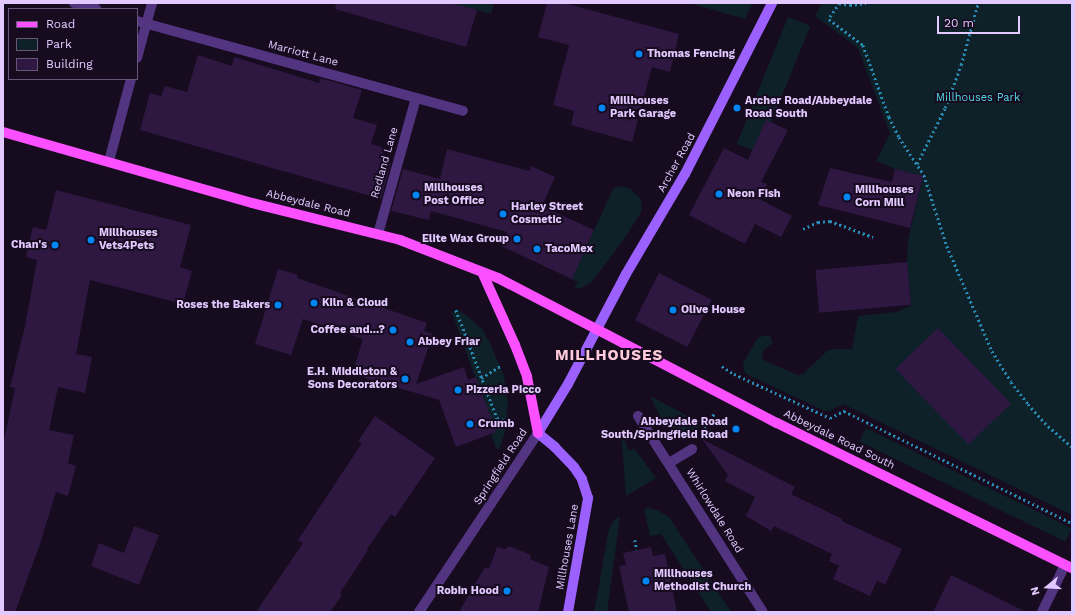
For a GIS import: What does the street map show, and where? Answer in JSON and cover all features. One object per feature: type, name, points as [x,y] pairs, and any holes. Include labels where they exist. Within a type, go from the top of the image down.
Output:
[{"type":"main road","name":"Abbeydale Road","points":[[3,132],[252,203],[378,234],[407,243],[498,278],[596,330]]},
{"type":"main road","points":[[482,272],[515,345],[526,378],[538,433]]},
{"type":"main road","name":"Abbeydale Road South","points":[[596,330],[724,396],[1069,567]]},
{"type":"street","points":[[74,3],[92,8]]},
{"type":"street","points":[[138,51],[142,22],[152,3]]},
{"type":"street","name":"Archer Road","points":[[596,330],[685,174],[772,3]]},
{"type":"street","name":"Marriott Lane","points":[[142,22],[463,111]]},
{"type":"street","points":[[109,162],[131,80]]},
{"type":"street","name":"Redland Lane","points":[[378,234],[416,98]]},
{"type":"street","name":"Springfield Road","points":[[419,612],[538,433],[568,384],[596,330]]},
{"type":"street","name":"Whirlowdale Road","points":[[638,416],[763,612]]},
{"type":"street","name":"Millhouses Lane","points":[[538,433],[565,456],[574,467],[582,478],[588,498],[568,612]]},
{"type":"street","name":"Whirlowdale Road","points":[[669,463],[692,449]]},
{"type":"street","points":[[1042,612],[1069,567]]},
{"type":"path","points":[[866,3],[850,5],[839,3],[830,19],[863,45],[889,117],[899,137],[924,175],[948,246],[1001,368],[1028,404],[1048,426],[1072,447]]},
{"type":"path","points":[[917,164],[948,102],[961,65],[978,3]]},
{"type":"path","points":[[803,229],[818,222],[826,221],[843,225],[873,237]]},
{"type":"path","points":[[456,310],[497,418],[507,421]]},
{"type":"path","points":[[481,378],[505,364]]},
{"type":"path","points":[[722,366],[734,374],[830,418],[844,411],[1072,523]]},
{"type":"path","points":[[692,449],[724,396]]},
{"type":"path","points":[[635,540],[637,550]]},
{"type":"green space","points":[[451,3],[494,3],[491,14]]},
{"type":"green space","points":[[689,3],[753,3],[745,19]]},
{"type":"green space","name":"Millhouses Park","points":[[822,3],[1072,3],[1072,515],[843,404],[827,412],[746,374],[744,371],[743,363],[758,338],[763,336],[770,336],[773,342],[763,351],[762,357],[764,360],[797,375],[803,374],[827,351],[833,349],[852,349],[858,316],[897,312],[911,305],[907,262],[908,240],[923,176],[895,169],[876,161],[890,134],[858,48],[815,16]]},
{"type":"green space","points":[[788,17],[810,26],[759,153],[737,144]]},
{"type":"green space","points":[[619,186],[629,188],[640,198],[642,204],[641,213],[622,242],[592,282],[582,288],[574,288],[578,282],[572,279],[613,189]]},
{"type":"green space","points":[[457,309],[482,329],[490,343],[504,376],[508,404],[505,432],[499,450],[496,448],[491,434],[495,432],[452,313]]},
{"type":"green space","points":[[650,396],[699,422],[698,431],[678,431],[663,422]]},
{"type":"green space","points":[[866,428],[1072,528],[1065,542],[859,441]]},
{"type":"green space","points":[[621,432],[629,451],[634,448],[656,478],[626,496]]},
{"type":"green space","points":[[648,508],[657,510],[669,517],[731,612],[711,612],[661,534],[650,536],[644,509]]},
{"type":"green space","points":[[620,516],[607,612],[594,612],[609,529],[614,520]]},
{"type":"building","points":[[336,3],[451,3],[477,10],[466,47],[335,9]]},
{"type":"building","points":[[547,3],[564,3],[679,34],[670,72],[652,67],[632,142],[571,125],[574,111],[553,105],[569,45],[538,37]]},
{"type":"building","points":[[198,55],[232,66],[234,57],[319,83],[320,78],[362,90],[353,118],[377,125],[371,144],[384,148],[381,160],[391,163],[381,199],[140,130],[150,93],[161,96],[165,86],[187,92]]},
{"type":"building","name":"Neon Fish","points":[[766,120],[788,130],[761,182],[767,184],[759,199],[792,216],[781,237],[755,224],[745,244],[689,215],[724,148],[748,160]]},
{"type":"building","points":[[447,149],[529,171],[531,166],[555,177],[542,206],[594,230],[572,279],[501,246],[507,232],[431,211],[429,220],[391,211],[403,169],[440,179]]},
{"type":"building","points":[[830,168],[892,182],[895,169],[923,176],[910,228],[818,205]]},
{"type":"building","points":[[56,190],[191,225],[180,267],[192,271],[183,304],[90,280],[76,354],[92,357],[85,393],[58,387],[49,430],[74,435],[68,463],[76,466],[68,496],[56,492],[40,544],[15,612],[3,612],[3,445],[15,388],[10,387],[25,326],[37,260],[26,257],[33,227],[46,230]]},
{"type":"building","points":[[907,262],[911,305],[819,313],[815,270]]},
{"type":"building","points":[[278,269],[298,275],[297,278],[427,323],[424,331],[433,334],[416,384],[464,367],[468,380],[476,377],[496,432],[456,447],[439,400],[352,374],[363,339],[303,319],[291,355],[255,344]]},
{"type":"building","name":"Olive House","points":[[659,273],[712,300],[688,347],[635,320]]},
{"type":"building","points":[[938,328],[1011,404],[968,445],[896,369]]},
{"type":"building","points":[[375,416],[435,458],[395,517],[391,514],[367,549],[368,550],[340,593],[342,595],[330,612],[256,612],[303,543],[298,540],[362,443],[358,441]]},
{"type":"building","points":[[702,439],[795,487],[791,494],[842,519],[842,521],[902,549],[885,585],[877,581],[870,596],[833,579],[839,566],[829,561],[832,554],[774,526],[771,531],[746,516],[755,497],[725,481],[728,475]]},
{"type":"building","points":[[134,526],[159,535],[139,585],[91,566],[99,543],[124,553]]},
{"type":"building","name":"Robin Hood","points":[[509,546],[531,555],[530,559],[549,567],[538,612],[459,612],[485,567],[489,569],[497,547],[505,549]]},
{"type":"building","name":"Millhouses Methodist Church","points":[[651,547],[653,556],[665,554],[677,612],[629,612],[619,566],[626,565],[623,553]]},
{"type":"building","points":[[951,575],[976,587],[1026,612],[933,612]]},
{"type":"place","name":"Thomas Fencing","points":[[639,54]]},
{"type":"place","name":"Millhouses Park Garage","points":[[602,108]]},
{"type":"place","name":"Archer Road/Abbeydale Road South","points":[[737,108]]},
{"type":"place","name":"Neon Fish","points":[[719,194]]},
{"type":"place","name":"Millhouses Post Office","points":[[416,195]]},
{"type":"place","name":"Millhouses Corn Mill","points":[[847,197]]},
{"type":"place","name":"Harley Street Cosmetic","points":[[503,214]]},
{"type":"place","name":"Elite Wax Group","points":[[517,239]]},
{"type":"place","name":"Millhouses Vets4Pets","points":[[91,240]]},
{"type":"place","name":"Chan's","points":[[55,245]]},
{"type":"place","name":"TacoMex","points":[[537,249]]},
{"type":"place","name":"Kiln & Cloud","points":[[314,303]]},
{"type":"place","name":"Roses the Bakers","points":[[278,305]]},
{"type":"place","name":"Olive House","points":[[673,310]]},
{"type":"place","name":"Coffee and...?","points":[[393,330]]},
{"type":"place","name":"Abbey Friar","points":[[410,342]]},
{"type":"place","name":"E.H. Middleton & Sons Decorators","points":[[405,379]]},
{"type":"place","name":"Pizzeria Picco","points":[[458,390]]},
{"type":"place","name":"Crumb","points":[[470,424]]},
{"type":"place","name":"Abbeydale Road South/Springfield Road","points":[[736,429]]},
{"type":"place","name":"Millhouses Methodist Church","points":[[646,581]]},
{"type":"place","name":"Robin Hood","points":[[507,591]]},
{"type":"district","name":"MILLHOUSES","points":[[609,356]]}]
